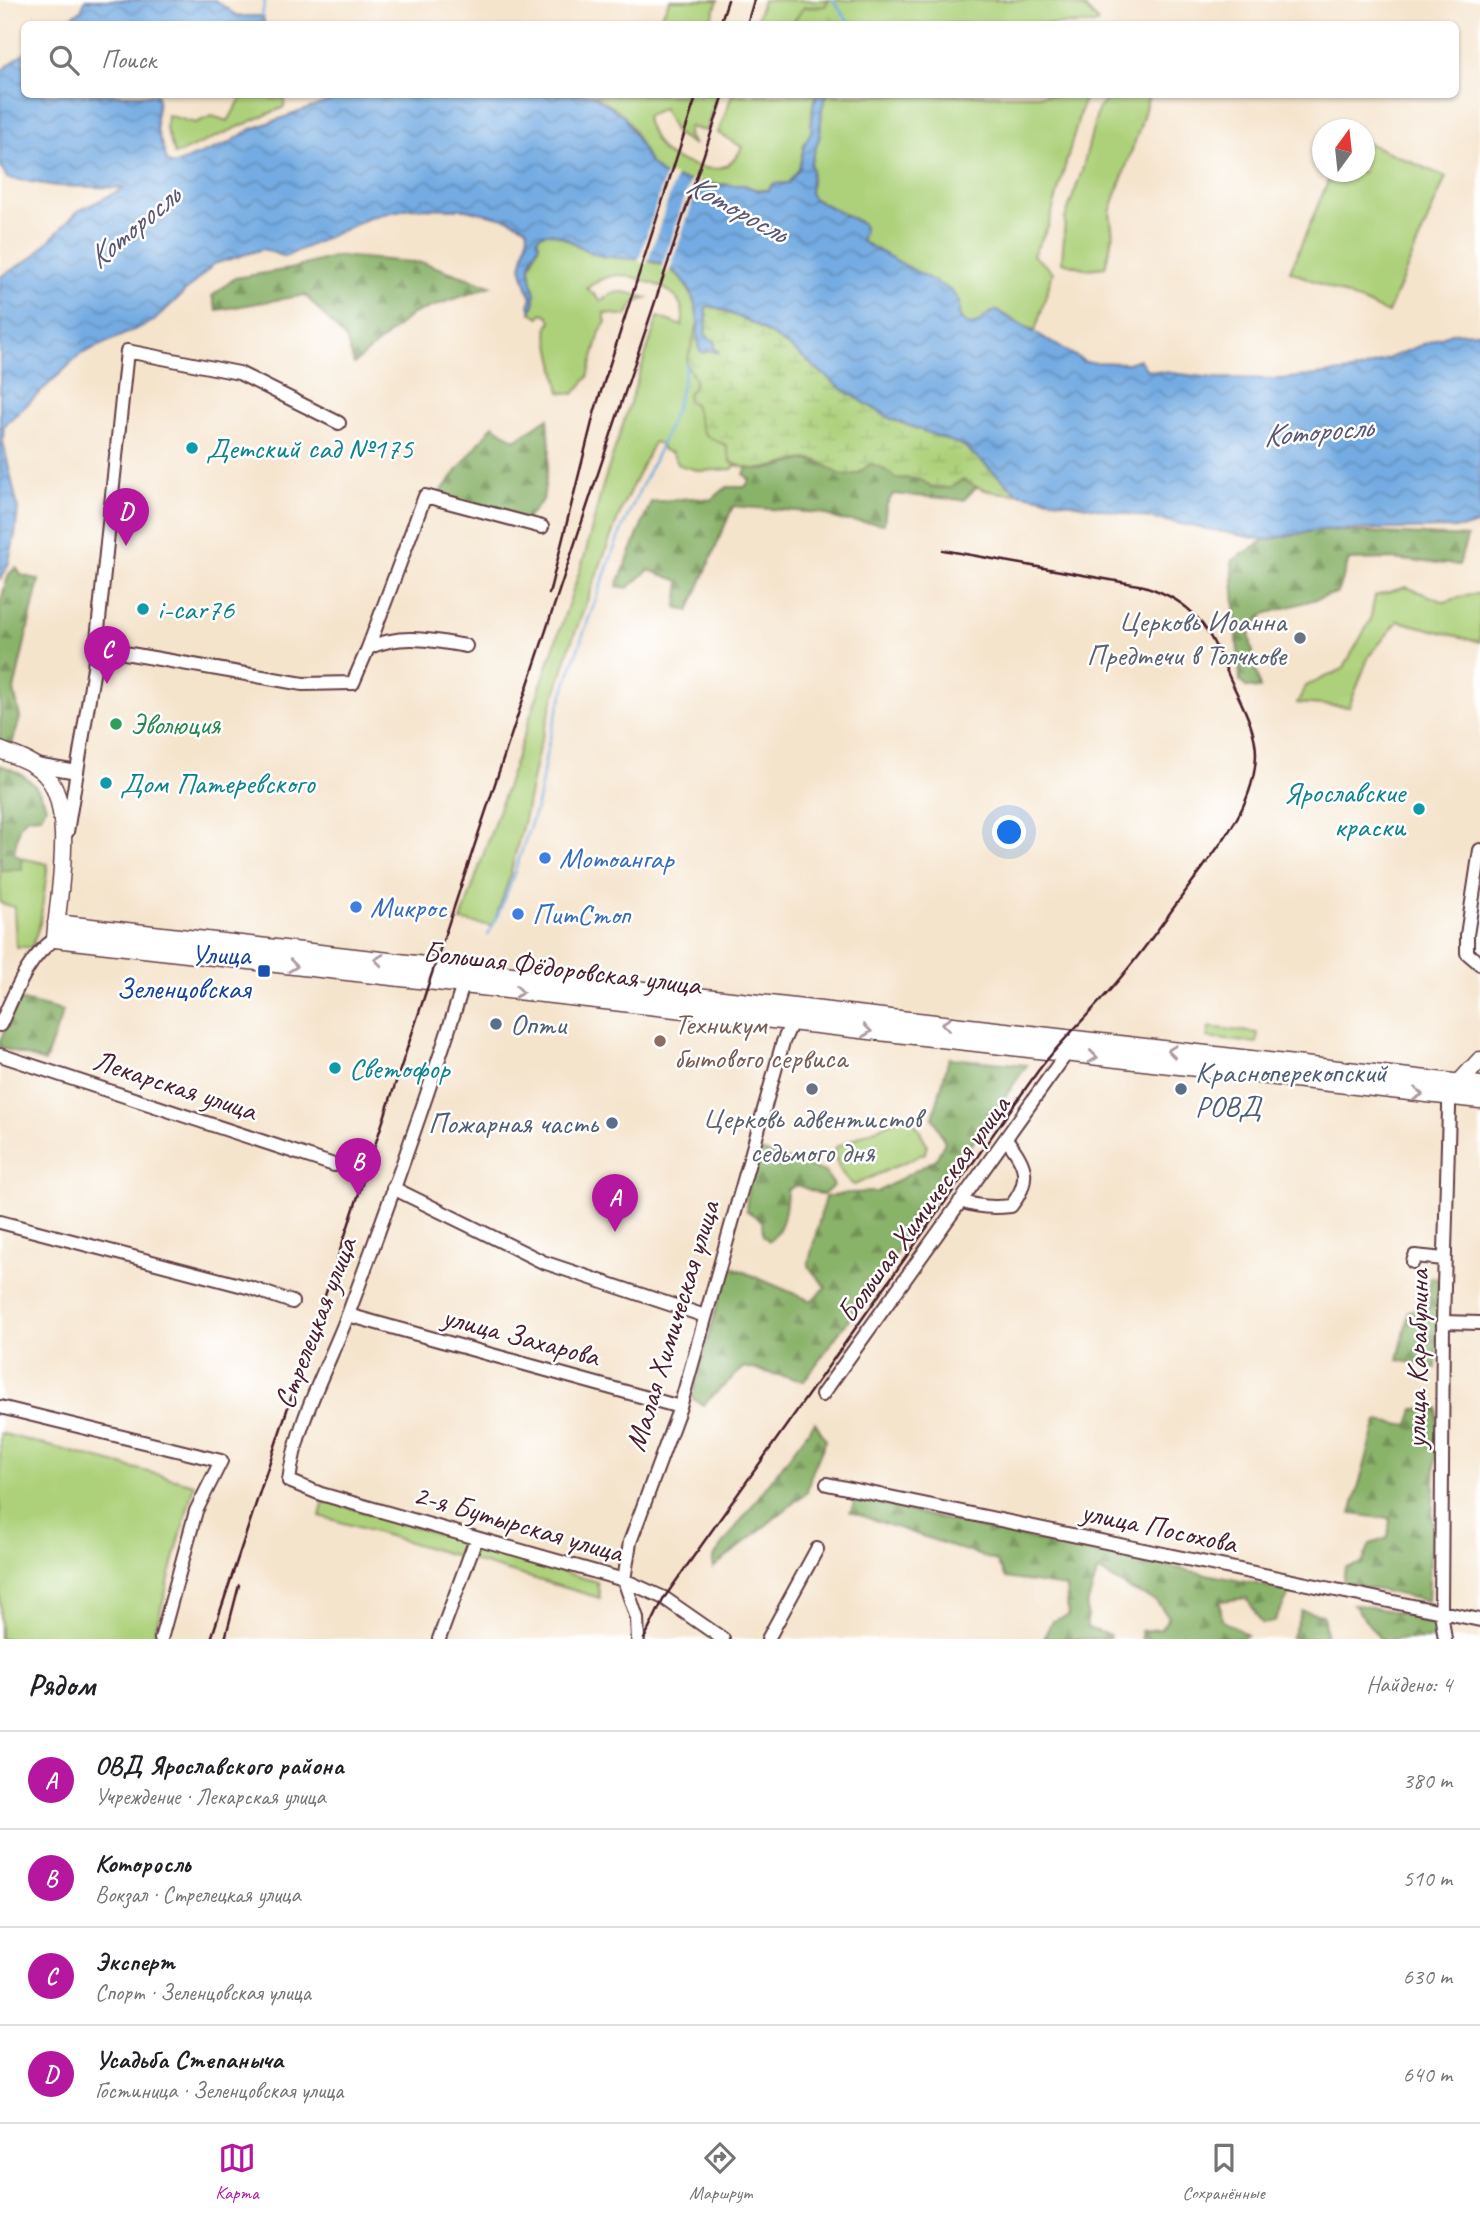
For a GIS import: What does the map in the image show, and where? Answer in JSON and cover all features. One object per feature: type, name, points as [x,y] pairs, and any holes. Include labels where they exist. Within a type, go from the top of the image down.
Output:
[{"type":"main road","points":[[0,750],[41,770],[65,801],[55,931]]},
{"type":"main road","name":"Большая Фёдоровская улица","points":[[55,931],[463,985],[795,1015],[1066,1054],[1480,1100]]},
{"type":"main road","name":"Большая Фёдоровская улица","points":[[55,931],[795,1015],[1480,1085]]},
{"type":"main road","points":[[1459,1083],[1480,1060]]},
{"type":"street","points":[[65,801],[77,772],[96,648],[127,351],[239,373],[339,423]]},
{"type":"street","points":[[96,648],[303,684],[352,683],[368,648],[425,496],[542,527]]},
{"type":"street","points":[[368,648],[386,640],[411,639],[466,646]]},
{"type":"street","points":[[29,762],[77,772]]},
{"type":"street","points":[[1480,850],[1467,935],[1467,953],[1480,964]]},
{"type":"street","points":[[0,1025],[34,960],[55,931]]},
{"type":"street","name":"Стрелецкая улица","points":[[289,1482],[292,1460],[307,1417],[348,1315],[463,985]]},
{"type":"street","name":"Малая Химическая улица","points":[[624,1580],[630,1542],[680,1407],[783,1042],[795,1015]]},
{"type":"street","name":"Большая Химическая улица","points":[[822,1395],[1066,1054]]},
{"type":"street","name":"Лекарская улица","points":[[0,1055],[334,1166]]},
{"type":"street","points":[[1450,1097],[1459,1083]]},
{"type":"street","name":"улица Карабулина","points":[[1445,1639],[1441,1612],[1443,1322],[1450,1097]]},
{"type":"street","points":[[960,1201],[979,1207],[1011,1206],[1023,1181],[1022,1159],[1006,1139]]},
{"type":"street","points":[[393,1188],[543,1262],[705,1316]]},
{"type":"street","points":[[0,1222],[251,1288],[292,1302]]},
{"type":"street","points":[[1413,1262],[1415,1256],[1444,1259]]},
{"type":"street","name":"улица Захарова","points":[[348,1315],[680,1407]]},
{"type":"street","points":[[1443,1322],[1480,1323]]},
{"type":"street","points":[[0,1407],[221,1461],[196,1511],[161,1639]]},
{"type":"street","name":"2-я Бутырская улица","points":[[289,1482],[321,1494],[624,1580],[664,1598],[723,1639]]},
{"type":"street","name":"улица Посохова","points":[[827,1485],[1480,1620]]},
{"type":"street","points":[[439,1639],[476,1539]]},
{"type":"street","points":[[768,1639],[817,1549]]},
{"type":"street","points":[[624,1580],[637,1618],[638,1639]]},
{"type":"green space","points":[[670,0],[718,0],[711,21],[659,21]]},
{"type":"green space","points":[[763,0],[1047,0],[1085,8],[1098,21],[756,21]]},
{"type":"green space","points":[[829,0],[833,0],[848,21],[794,21],[804,7],[825,6]]},
{"type":"green space","points":[[241,98],[285,98],[284,107],[175,155],[166,129],[167,115],[195,123],[212,116],[228,121]]},
{"type":"green space","points":[[596,98],[716,98],[706,131],[689,127],[688,136],[694,145],[675,133],[663,108],[646,116],[652,134],[664,152],[680,161],[711,169],[732,162],[742,147],[718,133],[731,98],[816,98],[811,132],[804,145],[799,169],[788,183],[773,184],[769,190],[692,183],[663,175],[647,160],[626,118]]},
{"type":"green space","points":[[826,98],[1084,98],[1048,227],[1033,255],[1053,272],[1035,332],[997,311],[977,323],[964,323],[958,312],[959,301],[861,241],[863,224],[814,199],[810,193],[810,165],[820,135],[822,108]]},
{"type":"green space","points":[[1108,98],[1148,98],[1110,212],[1113,235],[1105,267],[1087,269],[1062,262],[1065,218],[1082,171],[1098,109]]},
{"type":"green space","points":[[1375,146],[1446,177],[1388,313],[1290,271],[1328,182],[1375,182]]},
{"type":"green space","points":[[546,232],[559,235],[595,254],[646,260],[670,270],[679,277],[692,297],[698,323],[1018,493],[992,492],[969,481],[747,468],[736,465],[732,469],[700,471],[679,465],[672,453],[663,450],[660,444],[654,442],[623,505],[570,646],[539,747],[509,879],[493,926],[461,921],[585,555],[603,485],[658,317],[682,326],[683,317],[679,301],[661,287],[620,275],[596,282],[587,288],[601,301],[617,292],[647,298],[634,303],[627,316],[604,313],[606,322],[600,332],[588,377],[574,394],[560,392],[547,330],[551,321],[548,315],[542,313],[539,317],[531,312],[535,302],[530,267],[539,245],[537,239],[540,234]]},
{"type":"green space","points":[[337,256],[424,263],[491,286],[412,314],[354,364],[346,339],[305,295],[217,310],[212,296],[235,278],[290,269]]},
{"type":"green space","points":[[708,306],[750,322],[789,346],[839,387],[889,418],[964,446],[1018,493],[987,490],[962,480],[949,488],[931,487],[919,480],[896,478],[876,465],[867,466],[853,475],[844,475],[815,460],[805,459],[755,469],[731,462],[726,445],[702,431],[694,404],[688,401],[688,394],[695,379],[686,364],[698,323],[698,346],[705,350],[717,350],[714,348],[715,343],[705,334],[705,309]]},
{"type":"green space","points":[[548,418],[550,449],[543,500],[520,526],[439,494],[493,425],[515,440]]},
{"type":"green space","points":[[803,460],[817,462],[846,473],[878,464],[896,478],[919,480],[931,487],[949,488],[962,480],[969,481],[976,487],[964,500],[893,494],[886,506],[884,524],[840,520],[821,513],[733,506],[689,611],[677,607],[680,581],[649,570],[628,588],[617,586],[651,502],[691,498],[711,500],[727,487],[745,487],[750,480],[744,474],[747,468],[769,469]]},
{"type":"green space","points":[[1318,530],[1467,537],[1459,565],[1390,559],[1349,560],[1337,593],[1264,614],[1249,633],[1260,689],[1246,687],[1240,681],[1232,561],[1265,540]]},
{"type":"green space","points":[[16,567],[21,575],[39,580],[14,690],[20,718],[12,744],[0,741],[0,603],[9,574]]},
{"type":"green space","points":[[1406,587],[1445,602],[1470,594],[1480,594],[1480,642],[1398,621],[1369,656],[1349,707],[1297,703],[1306,686],[1343,669],[1370,621],[1375,596]]},
{"type":"green space","points":[[0,765],[29,780],[39,791],[46,807],[41,816],[27,817],[19,827],[14,853],[21,858],[22,869],[0,871]]},
{"type":"green space","points":[[21,858],[48,864],[40,923],[32,947],[16,947],[14,907],[0,903],[0,871],[22,869]]},
{"type":"green space","points":[[19,1000],[63,1011],[45,1062],[0,1047],[0,1041]]},
{"type":"green space","points":[[1209,1027],[1258,1033],[1257,1043],[1207,1038]]},
{"type":"green space","points":[[949,1058],[1027,1065],[804,1381],[744,1367],[703,1405],[692,1398],[728,1265],[811,1301],[826,1287],[808,1266],[825,1197],[877,1192],[936,1159],[945,1142],[933,1118]]},
{"type":"green space","points":[[906,1115],[911,1116],[927,1144],[925,1153],[854,1185],[850,1182],[837,1163],[836,1147]]},
{"type":"green space","points":[[758,1150],[825,1172],[834,1185],[823,1195],[797,1185],[787,1190],[781,1225],[769,1241],[763,1235],[762,1221],[746,1210],[748,1188]]},
{"type":"green space","points":[[1430,1277],[1439,1279],[1436,1368],[1398,1360],[1409,1311],[1429,1308]]},
{"type":"green space","points":[[1438,1408],[1428,1601],[1343,1582],[1345,1567],[1362,1564],[1370,1544],[1388,1538],[1390,1519],[1351,1514],[1377,1421],[1409,1426],[1414,1409]]},
{"type":"green space","points":[[815,1422],[826,1440],[807,1492],[713,1568],[713,1558]]},
{"type":"green space","points":[[0,1433],[194,1484],[153,1639],[0,1639]]},
{"type":"green space","points":[[857,1499],[1012,1535],[1291,1591],[1274,1622],[1262,1624],[1247,1598],[1220,1601],[1222,1620],[1247,1635],[1241,1639],[1141,1639],[1141,1631],[1161,1629],[1169,1617],[1156,1601],[1129,1589],[1098,1570],[1087,1605],[1087,1628],[1110,1635],[1109,1639],[1043,1639],[1052,1621],[1068,1616],[1066,1587],[1006,1578],[996,1561],[850,1512]]},
{"type":"green space","points":[[324,1500],[597,1582],[600,1598],[320,1516]]},
{"type":"green space","points":[[1353,1604],[1434,1619],[1437,1639],[1380,1639]]},
{"type":"green space","points":[[1302,1611],[1323,1615],[1327,1639],[1291,1639]]},
{"type":"water","points":[[85,0],[215,0],[237,16],[262,16],[264,21],[66,21],[81,10]]},
{"type":"water","points":[[21,55],[21,98],[157,98],[157,128],[167,162],[173,165],[229,143],[249,130],[338,98],[597,98],[624,116],[650,163],[662,175],[710,185],[744,185],[759,191],[769,190],[772,184],[788,183],[799,169],[804,145],[811,132],[813,105],[816,98],[826,98],[822,108],[820,135],[810,165],[810,193],[814,199],[863,224],[861,241],[950,290],[959,301],[959,317],[968,325],[976,324],[989,313],[997,311],[1086,362],[1128,363],[1139,359],[1147,370],[1213,378],[1281,379],[1360,370],[1451,333],[1480,332],[1480,523],[1464,528],[1318,530],[1265,540],[1018,493],[964,446],[889,418],[839,387],[789,346],[750,322],[708,306],[705,309],[705,334],[715,340],[714,348],[719,353],[708,349],[705,353],[700,351],[697,312],[691,294],[682,279],[663,265],[605,257],[556,235],[542,234],[537,239],[539,245],[530,266],[535,293],[531,312],[529,305],[532,297],[521,267],[527,241],[526,227],[509,219],[465,209],[410,208],[371,217],[285,257],[263,249],[214,264],[154,321],[81,354],[4,426],[3,441],[18,508],[8,565],[0,580],[0,277],[33,257],[78,211],[125,188],[56,186],[7,178],[0,164],[0,72]]},
{"type":"pier","points":[[666,173],[676,176],[647,264],[638,262]]},
{"type":"pier","points":[[691,179],[700,180],[669,273],[661,269]]},
{"type":"waterway","points":[[262,16],[265,0]]},
{"type":"waterway","points":[[833,0],[848,21]]},
{"type":"waterway","points":[[488,935],[508,889],[535,811],[551,733],[573,664],[622,529],[674,413],[686,364]]},
{"type":"railway","points":[[721,21],[728,0]]},
{"type":"railway","points":[[748,21],[754,0]]},
{"type":"railway","points":[[549,594],[595,410],[696,98]]},
{"type":"railway","points":[[211,1639],[723,98]]},
{"type":"railway","points":[[644,1639],[664,1598],[1038,1071],[1146,946],[1235,822],[1250,789],[1256,754],[1250,723],[1214,643],[1188,608],[1161,592],[1144,586],[943,550]]},
{"type":"railway","points":[[225,1639],[239,1585]]},
{"type":"place","name":"Детский сад №175","points":[[192,448]]},
{"type":"place","name":"Усадьба Степаныча","points":[[126,546]]},
{"type":"place","name":"i-car76","points":[[143,609]]},
{"type":"place","name":"Церковь Иоанна Предтечи в Толчкове","points":[[1300,638]]},
{"type":"place","name":"Эксперт","points":[[107,684]]},
{"type":"place","name":"Эволюция","points":[[116,724]]},
{"type":"place","name":"Дом Патеревского","points":[[106,783]]},
{"type":"place","name":"Ярославские краски","points":[[1419,809]]},
{"type":"place","name":"Мотоангар","points":[[545,858]]},
{"type":"place","name":"Микрос","points":[[356,907]]},
{"type":"place","name":"ПитСтоп","points":[[518,914]]},
{"type":"place","name":"Улица Зеленцовская","points":[[264,971]]},
{"type":"place","name":"Опти","points":[[496,1024]]},
{"type":"place","name":"Техникум бытового сервиса","points":[[660,1041]]},
{"type":"place","name":"Светофор","points":[[335,1068]]},
{"type":"place","name":"Церковь адвентистов седьмого дня","points":[[812,1089]]},
{"type":"place","name":"Красноперекопский РОВД","points":[[1181,1089]]},
{"type":"place","name":"Пожарная часть","points":[[612,1123]]},
{"type":"place","name":"Которосль","points":[[358,1196]]},
{"type":"place","name":"ОВД Ярославского района","points":[[615,1232]]}]
